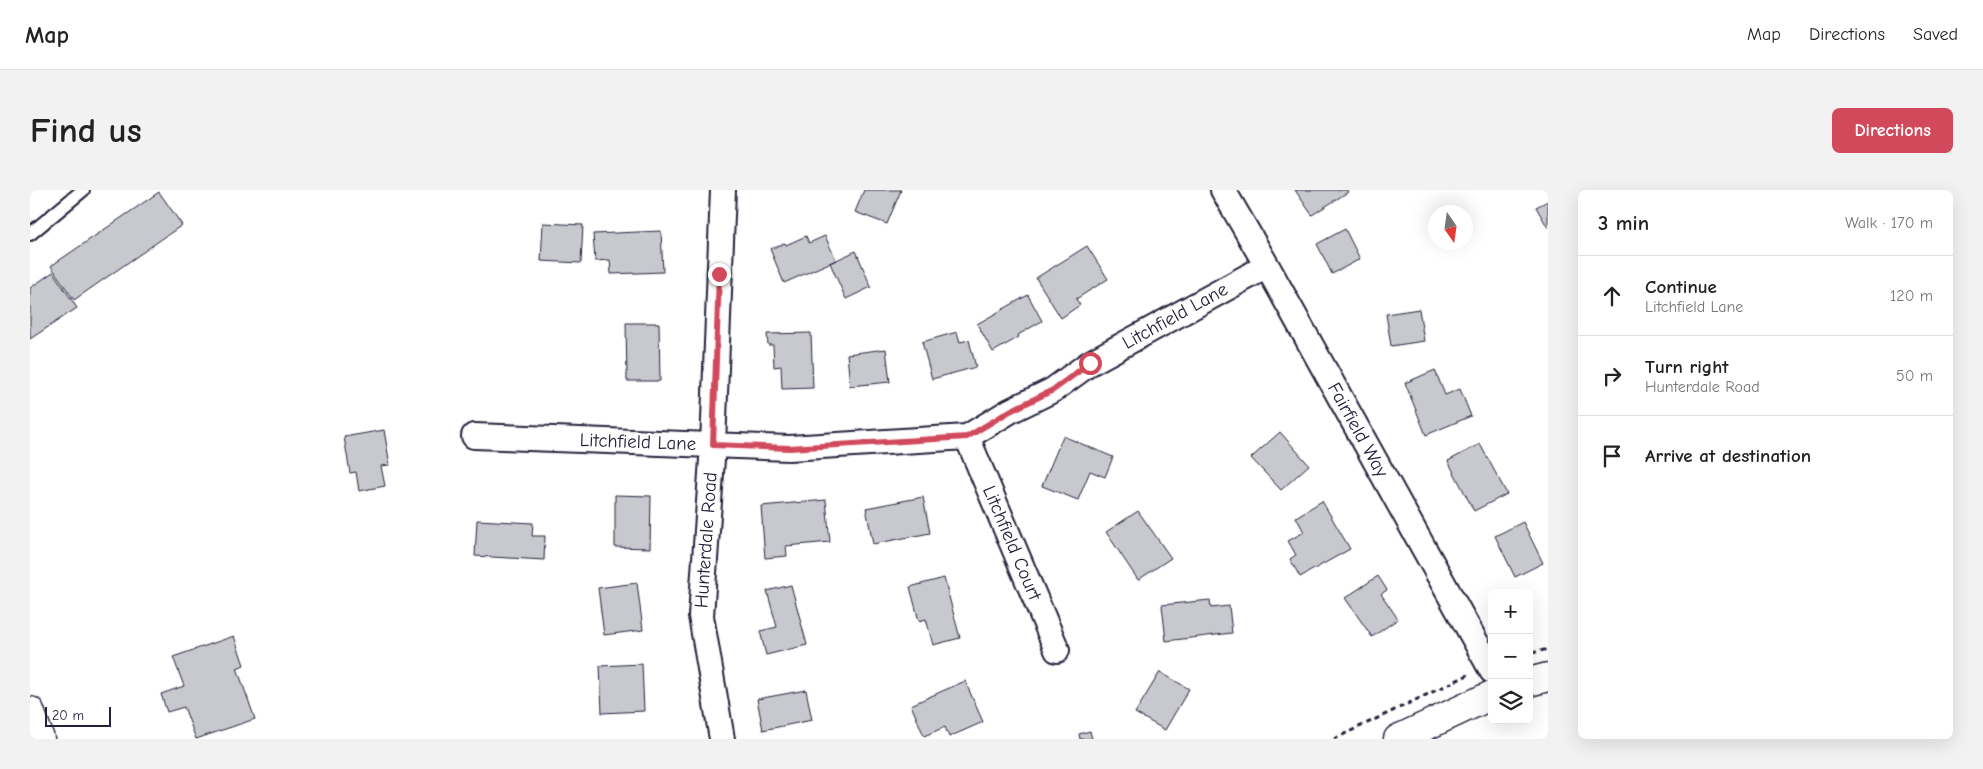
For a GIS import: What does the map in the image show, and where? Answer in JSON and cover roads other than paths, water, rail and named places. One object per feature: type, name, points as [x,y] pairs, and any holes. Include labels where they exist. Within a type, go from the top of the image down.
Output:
[{"type":"street","name":"Hunterdale Road","points":[[722,190],[713,445],[701,616],[722,739]]},
{"type":"street","name":"Fairfield Way","points":[[1223,190],[1267,266],[1482,672]]},
{"type":"street","name":"Litchfield Lane","points":[[474,436],[789,448],[967,437],[1010,411],[1053,390],[1090,363],[1267,266]]},
{"type":"street","name":"Litchfield Court","points":[[967,437],[1056,650]]},
{"type":"street","points":[[1533,681],[1548,677]]},
{"type":"street","points":[[1398,739],[1488,697]]},
{"type":"street","points":[[30,711],[40,739]]},
{"type":"lane","points":[[30,234],[83,190]]}]
